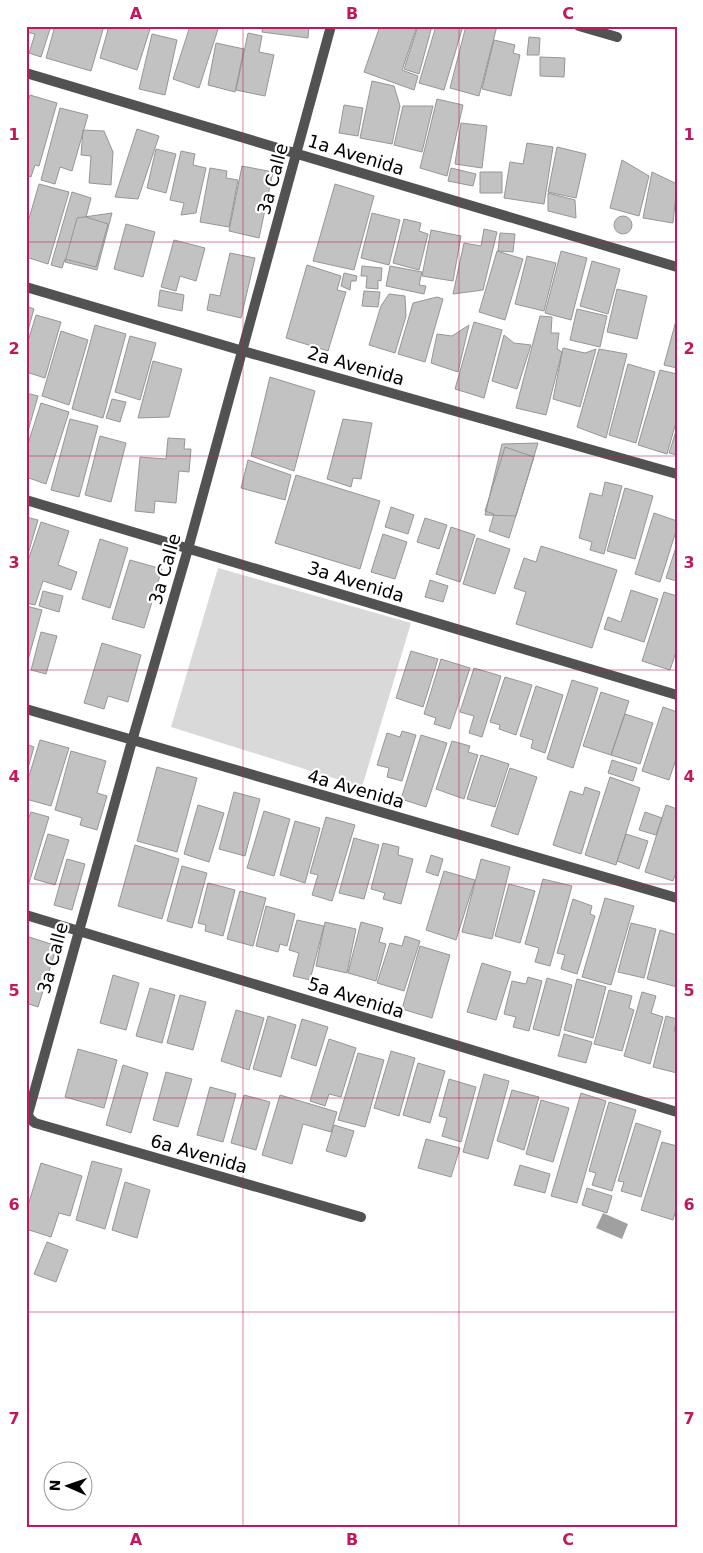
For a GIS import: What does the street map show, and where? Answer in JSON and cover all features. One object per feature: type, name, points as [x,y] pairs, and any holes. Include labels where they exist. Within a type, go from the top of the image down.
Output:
[{"type":"street","name":"3a Calle","points":[[30,1119],[28,1114],[78,931],[188,549],[331,26]]},
{"type":"street","points":[[579,26],[617,37]]},
{"type":"street","name":"1a Avenida","points":[[26,73],[677,267]]},
{"type":"street","name":"2a Avenida","points":[[26,287],[243,351],[677,474]]},
{"type":"street","name":"3a Avenida","points":[[26,500],[677,695]]},
{"type":"street","name":"4a Avenida","points":[[26,709],[677,898]]},
{"type":"street","name":"5a Avenida","points":[[26,916],[677,1112]]},
{"type":"street","name":"6a Avenida","points":[[30,1119],[44,1126],[361,1218]]},
{"type":"shaded area","points":[[218,568],[411,623],[362,787],[171,727]]},
{"type":"shaded area","points":[[603,1213],[628,1224],[622,1239],[596,1228]]},
{"type":"building","points":[[26,26],[51,26],[41,57],[29,53],[35,34],[26,32]]},
{"type":"building","points":[[55,26],[104,26],[91,71],[46,58]]},
{"type":"building","points":[[109,26],[151,26],[137,70],[100,58]]},
{"type":"building","points":[[190,26],[219,26],[199,88],[173,79]]},
{"type":"building","points":[[263,26],[309,26],[308,38],[262,32]]},
{"type":"building","points":[[380,26],[417,26],[402,70],[418,76],[414,90],[364,72]]},
{"type":"building","points":[[418,26],[432,26],[419,74],[404,69]]},
{"type":"building","points":[[436,26],[463,26],[444,90],[419,83]]},
{"type":"building","points":[[466,26],[497,26],[479,96],[450,88]]},
{"type":"building","points":[[248,33],[262,36],[259,52],[274,55],[265,96],[236,90]]},
{"type":"building","points":[[152,34],[177,40],[165,95],[139,89]]},
{"type":"building","points":[[529,37],[540,38],[539,55],[527,55]]},
{"type":"building","points":[[494,40],[515,45],[513,53],[520,55],[511,96],[482,89]]},
{"type":"building","points":[[216,43],[244,49],[235,92],[208,85]]},
{"type":"building","points":[[540,57],[565,58],[564,77],[540,76]]},
{"type":"building","points":[[372,81],[394,86],[400,106],[392,144],[360,138]]},
{"type":"building","points":[[30,95],[57,103],[39,166],[35,165],[31,177],[26,175],[26,108]]},
{"type":"building","points":[[437,99],[463,105],[447,176],[420,168]]},
{"type":"building","points":[[344,105],[363,108],[358,136],[339,133]]},
{"type":"building","points":[[403,106],[433,106],[422,152],[394,145]]},
{"type":"building","points":[[60,108],[88,115],[72,171],[60,167],[55,184],[41,180]]},
{"type":"building","points":[[461,123],[487,126],[482,168],[455,164]]},
{"type":"building","points":[[137,129],[159,136],[138,199],[115,197]]},
{"type":"building","points":[[83,130],[104,131],[113,152],[111,185],[89,183],[91,156],[81,155]]},
{"type":"building","points":[[527,143],[553,147],[544,204],[504,198],[510,162],[523,164]]},
{"type":"building","points":[[557,147],[586,154],[576,198],[548,192]]},
{"type":"building","points":[[156,149],[176,154],[166,193],[147,188]]},
{"type":"building","points":[[181,151],[195,154],[193,165],[206,168],[196,213],[181,215],[184,203],[170,200]]},
{"type":"building","points":[[622,160],[649,176],[639,216],[610,208]]},
{"type":"building","points":[[242,166],[273,172],[259,238],[229,231]]},
{"type":"building","points":[[210,168],[227,171],[226,178],[238,180],[229,227],[200,222]]},
{"type":"building","points":[[451,168],[476,174],[473,186],[448,181]]},
{"type":"building","points":[[480,172],[502,172],[502,193],[480,193]]},
{"type":"building","points":[[652,172],[677,184],[673,223],[643,218]]},
{"type":"building","points":[[39,184],[69,192],[48,264],[26,257],[26,229]]},
{"type":"building","points":[[335,184],[374,196],[354,270],[313,261]]},
{"type":"building","points":[[72,192],[91,198],[86,217],[108,224],[96,267],[65,259],[62,268],[51,265]]},
{"type":"building","points":[[548,193],[575,200],[576,218],[548,211]]},
{"type":"building","points":[[112,213],[97,270],[65,262],[77,218]]},
{"type":"building","points":[[372,213],[400,220],[389,265],[361,258]]},
{"type":"building","points":[[619,216],[627,216],[632,221],[630,232],[619,234],[614,229],[614,221]]},
{"type":"building","points":[[404,219],[421,223],[419,231],[428,234],[419,270],[393,263]]},
{"type":"building","points":[[126,224],[155,232],[143,277],[114,269]]},
{"type":"building","points":[[484,229],[497,232],[483,290],[453,294],[464,243],[481,246]]},
{"type":"building","points":[[431,230],[461,236],[453,281],[422,276]]},
{"type":"building","points":[[500,233],[515,234],[513,252],[498,251]]},
{"type":"building","points":[[174,240],[205,248],[196,281],[180,276],[176,291],[161,287]]},
{"type":"building","points":[[497,251],[523,259],[505,320],[479,312]]},
{"type":"building","points":[[561,251],[587,258],[571,320],[545,313]]},
{"type":"building","points":[[230,253],[255,258],[241,318],[207,310],[210,294],[220,296]]},
{"type":"building","points":[[527,256],[556,263],[544,311],[515,304]]},
{"type":"building","points":[[592,261],[620,269],[608,314],[580,306]]},
{"type":"building","points":[[307,265],[341,276],[337,290],[346,292],[328,351],[286,338]]},
{"type":"building","points":[[362,266],[382,268],[381,281],[378,280],[378,289],[366,288],[367,276],[361,276]]},
{"type":"building","points":[[390,266],[422,272],[419,285],[426,286],[424,294],[386,286]]},
{"type":"building","points":[[344,273],[357,276],[356,281],[351,281],[350,290],[341,286]]},
{"type":"building","points":[[617,289],[647,296],[637,339],[607,332]]},
{"type":"building","points":[[160,290],[184,295],[182,311],[158,306]]},
{"type":"building","points":[[364,291],[380,292],[378,307],[362,306]]},
{"type":"building","points":[[389,294],[405,296],[406,316],[395,353],[369,345],[381,306]]},
{"type":"building","points":[[437,297],[443,299],[425,362],[398,354],[413,303]]},
{"type":"building","points":[[26,306],[34,309],[26,337]]},
{"type":"building","points":[[577,309],[607,316],[600,347],[570,340]]},
{"type":"building","points":[[36,315],[61,322],[45,378],[26,372],[26,348]]},
{"type":"building","points":[[540,316],[552,317],[551,333],[559,333],[557,349],[562,352],[546,415],[516,408]]},
{"type":"building","points":[[677,317],[677,368],[664,365]]},
{"type":"building","points":[[474,322],[502,330],[484,398],[455,389]]},
{"type":"building","points":[[95,325],[126,334],[103,418],[72,409]]},
{"type":"building","points":[[469,325],[458,372],[431,363],[437,334],[452,336]]},
{"type":"building","points":[[61,331],[88,340],[69,405],[42,396]]},
{"type":"building","points":[[504,335],[514,343],[531,345],[517,389],[492,381]]},
{"type":"building","points":[[130,336],[156,343],[140,400],[115,392]]},
{"type":"building","points":[[563,348],[585,353],[596,349],[580,407],[553,399]]},
{"type":"building","points":[[599,349],[627,354],[606,438],[577,427]]},
{"type":"building","points":[[153,361],[182,369],[169,417],[138,418]]},
{"type":"building","points":[[628,364],[655,372],[636,443],[609,435]]},
{"type":"building","points":[[660,370],[677,374],[677,419],[667,454],[638,445]]},
{"type":"building","points":[[270,377],[315,391],[294,471],[251,456]]},
{"type":"building","points":[[26,393],[38,396],[26,438]]},
{"type":"building","points":[[112,399],[126,402],[120,422],[106,418]]},
{"type":"building","points":[[41,403],[69,412],[46,484],[26,477],[26,450]]},
{"type":"building","points":[[70,419],[98,426],[79,497],[51,490]]},
{"type":"building","points":[[343,419],[372,423],[361,479],[353,478],[351,487],[327,479]]},
{"type":"building","points":[[677,428],[677,455],[669,453]]},
{"type":"building","points":[[100,436],[126,443],[111,502],[85,495]]},
{"type":"building","points":[[168,438],[185,439],[184,449],[191,449],[189,472],[179,471],[176,503],[155,501],[154,513],[135,511],[140,457],[166,459]]},
{"type":"building","points":[[538,443],[516,516],[485,515],[502,444]]},
{"type":"building","points":[[505,447],[534,457],[509,538],[489,531],[494,514],[485,511]]},
{"type":"building","points":[[248,460],[291,475],[285,500],[241,488]]},
{"type":"building","points":[[296,475],[380,501],[360,569],[275,543]]},
{"type":"building","points":[[605,482],[622,486],[604,554],[590,550],[592,542],[579,538],[590,493],[602,496]]},
{"type":"building","points":[[625,488],[653,496],[635,559],[607,551]]},
{"type":"building","points":[[391,507],[414,515],[408,534],[385,527]]},
{"type":"building","points":[[654,513],[677,521],[677,528],[660,582],[635,574]]},
{"type":"building","points":[[26,517],[38,520],[26,561]]},
{"type":"building","points":[[425,518],[447,525],[439,549],[417,542]]},
{"type":"building","points":[[41,522],[69,531],[58,565],[77,572],[71,590],[43,581],[35,605],[26,603],[26,567]]},
{"type":"building","points":[[451,527],[475,535],[460,582],[436,574]]},
{"type":"building","points":[[383,534],[407,542],[395,579],[371,572]]},
{"type":"building","points":[[477,538],[510,549],[495,594],[463,584]]},
{"type":"building","points":[[100,539],[128,548],[110,608],[82,599]]},
{"type":"building","points":[[677,544],[677,581],[666,578]]},
{"type":"building","points":[[541,546],[617,570],[592,648],[516,624],[526,592],[514,588],[524,558],[536,562]]},
{"type":"building","points":[[130,560],[162,569],[144,628],[112,619]]},
{"type":"building","points":[[430,580],[448,586],[443,602],[425,597]]},
{"type":"building","points":[[631,590],[658,599],[644,642],[604,629],[608,617],[621,622]]},
{"type":"building","points":[[43,591],[63,596],[59,612],[39,606]]},
{"type":"building","points":[[664,592],[677,596],[677,649],[670,670],[642,661]]},
{"type":"building","points":[[26,606],[42,610],[26,667]]},
{"type":"building","points":[[41,632],[57,636],[46,674],[31,670]]},
{"type":"building","points":[[102,643],[141,655],[128,702],[108,696],[104,709],[84,703]]},
{"type":"building","points":[[411,651],[438,659],[423,707],[396,698]]},
{"type":"building","points":[[441,659],[470,668],[450,729],[434,724],[436,718],[424,714]]},
{"type":"building","points":[[474,668],[501,676],[482,737],[469,733],[474,716],[460,712]]},
{"type":"building","points":[[505,677],[532,685],[516,735],[499,729],[500,725],[490,722]]},
{"type":"building","points":[[572,680],[598,688],[573,768],[547,759]]},
{"type":"building","points":[[536,686],[563,695],[545,753],[531,748],[533,740],[520,736]]},
{"type":"building","points":[[601,692],[629,701],[611,755],[583,746]]},
{"type":"building","points":[[663,707],[677,712],[677,756],[669,780],[642,771]]},
{"type":"building","points":[[625,714],[653,723],[640,764],[611,755]]},
{"type":"building","points":[[402,731],[416,735],[402,781],[387,777],[389,768],[377,765],[387,733],[400,737]]},
{"type":"building","points":[[421,735],[447,743],[426,807],[401,799]]},
{"type":"building","points":[[40,740],[69,748],[51,806],[26,799],[26,786]]},
{"type":"building","points":[[452,741],[470,746],[468,752],[478,755],[464,799],[436,789]]},
{"type":"building","points":[[26,744],[34,747],[26,775]]},
{"type":"building","points":[[71,751],[106,761],[97,793],[107,796],[97,830],[80,825],[82,818],[55,810]]},
{"type":"building","points":[[481,755],[509,764],[495,807],[467,799]]},
{"type":"building","points":[[612,760],[637,768],[633,781],[608,773]]},
{"type":"building","points":[[157,767],[197,778],[177,852],[137,841]]},
{"type":"building","points":[[510,768],[537,777],[518,835],[491,826]]},
{"type":"building","points":[[610,777],[640,788],[616,865],[585,855]]},
{"type":"building","points":[[585,787],[600,792],[581,854],[553,845],[570,791],[583,795]]},
{"type":"building","points":[[234,792],[260,799],[245,856],[219,849]]},
{"type":"building","points":[[198,805],[224,813],[209,862],[184,854]]},
{"type":"building","points":[[666,805],[677,809],[677,870],[673,881],[645,872]]},
{"type":"building","points":[[264,811],[290,819],[274,876],[247,868]]},
{"type":"building","points":[[31,812],[49,817],[26,893],[26,825]]},
{"type":"building","points":[[645,812],[662,818],[656,835],[639,830]]},
{"type":"building","points":[[326,817],[355,825],[332,901],[312,895],[318,875],[310,873]]},
{"type":"building","points":[[295,821],[320,828],[305,883],[280,875]]},
{"type":"building","points":[[48,834],[69,840],[55,885],[34,879]]},
{"type":"building","points":[[626,834],[648,841],[639,869],[617,861]]},
{"type":"building","points":[[354,838],[379,845],[364,899],[339,893]]},
{"type":"building","points":[[383,843],[399,847],[398,855],[413,859],[401,904],[383,899],[385,893],[371,889]]},
{"type":"building","points":[[135,845],[179,859],[162,919],[118,906]]},
{"type":"building","points":[[431,855],[443,859],[438,876],[426,872]]},
{"type":"building","points":[[67,859],[85,864],[72,910],[54,905]]},
{"type":"building","points":[[481,859],[510,867],[492,939],[462,932]]},
{"type":"building","points":[[182,866],[207,873],[192,928],[167,921]]},
{"type":"building","points":[[444,871],[475,880],[456,940],[426,930]]},
{"type":"building","points":[[543,879],[572,886],[550,966],[535,962],[539,948],[525,944]]},
{"type":"building","points":[[208,883],[235,890],[223,936],[205,931],[206,925],[198,923]]},
{"type":"building","points":[[509,884],[535,891],[520,943],[495,936]]},
{"type":"building","points":[[240,891],[266,898],[253,946],[227,939]]},
{"type":"building","points":[[605,898],[634,906],[611,985],[582,977]]},
{"type":"building","points":[[573,899],[592,906],[590,914],[595,916],[577,974],[561,969],[565,955],[557,953]]},
{"type":"building","points":[[266,906],[295,914],[287,946],[280,944],[278,952],[256,946]]},
{"type":"building","points":[[297,920],[324,926],[310,980],[293,976],[299,953],[289,950]]},
{"type":"building","points":[[325,922],[356,929],[347,973],[316,966]]},
{"type":"building","points":[[361,922],[383,928],[379,942],[386,944],[376,981],[348,973]]},
{"type":"building","points":[[631,923],[656,929],[644,978],[618,972]]},
{"type":"building","points":[[660,930],[677,935],[677,987],[647,979]]},
{"type":"building","points":[[26,936],[57,946],[38,1007],[26,1003]]},
{"type":"building","points":[[405,936],[420,941],[404,991],[377,983],[390,943],[402,946]]},
{"type":"building","points":[[420,946],[450,955],[432,1018],[402,1009]]},
{"type":"building","points":[[482,963],[511,972],[496,1020],[467,1012]]},
{"type":"building","points":[[113,975],[139,983],[126,1030],[100,1023]]},
{"type":"building","points":[[528,977],[542,981],[529,1031],[513,1027],[516,1017],[504,1014],[512,981],[526,984]]},
{"type":"building","points":[[547,978],[572,985],[559,1036],[533,1029]]},
{"type":"building","points":[[577,979],[606,987],[593,1038],[564,1030]]},
{"type":"building","points":[[150,988],[175,995],[162,1043],[136,1036]]},
{"type":"building","points":[[609,990],[632,996],[629,1008],[634,1010],[622,1051],[594,1044]]},
{"type":"building","points":[[642,992],[656,996],[651,1013],[663,1017],[650,1064],[624,1056]]},
{"type":"building","points":[[180,995],[206,1002],[193,1050],[167,1043]]},
{"type":"building","points":[[236,1010],[264,1018],[249,1070],[221,1061]]},
{"type":"building","points":[[268,1016],[296,1025],[281,1077],[253,1069]]},
{"type":"building","points":[[666,1016],[677,1019],[674,1031],[677,1032],[677,1073],[653,1067]]},
{"type":"building","points":[[302,1019],[328,1027],[316,1066],[291,1058]]},
{"type":"building","points":[[564,1034],[592,1042],[586,1063],[558,1056]]},
{"type":"building","points":[[329,1039],[356,1048],[341,1097],[329,1094],[325,1106],[310,1101]]},
{"type":"building","points":[[78,1049],[117,1060],[104,1108],[65,1097]]},
{"type":"building","points":[[391,1051],[415,1058],[399,1116],[374,1108]]},
{"type":"building","points":[[358,1053],[384,1060],[365,1127],[338,1120]]},
{"type":"building","points":[[418,1063],[445,1071],[430,1123],[403,1115]]},
{"type":"building","points":[[123,1065],[148,1073],[131,1133],[106,1125]]},
{"type":"building","points":[[166,1072],[192,1079],[178,1127],[153,1120]]},
{"type":"building","points":[[484,1074],[509,1081],[488,1159],[463,1152]]},
{"type":"building","points":[[449,1079],[476,1087],[461,1142],[442,1136],[447,1118],[439,1116]]},
{"type":"building","points":[[210,1087],[236,1094],[223,1142],[197,1135]]},
{"type":"building","points":[[512,1090],[539,1097],[524,1150],[497,1141]]},
{"type":"building","points":[[581,1093],[606,1101],[577,1203],[551,1196]]},
{"type":"building","points":[[244,1095],[270,1102],[256,1150],[231,1143]]},
{"type":"building","points":[[280,1095],[337,1112],[331,1132],[303,1124],[292,1164],[262,1155]]},
{"type":"building","points":[[541,1100],[569,1108],[553,1162],[526,1154]]},
{"type":"building","points":[[609,1102],[636,1110],[612,1191],[592,1185],[596,1173],[589,1171]]},
{"type":"building","points":[[636,1123],[661,1131],[641,1197],[621,1191],[624,1182],[618,1181]]},
{"type":"building","points":[[334,1125],[354,1131],[346,1157],[326,1151]]},
{"type":"building","points":[[426,1139],[460,1148],[451,1177],[418,1168]]},
{"type":"building","points":[[662,1142],[677,1146],[677,1206],[673,1220],[641,1210]]},
{"type":"building","points":[[92,1161],[122,1169],[105,1229],[76,1220]]},
{"type":"building","points":[[41,1163],[82,1176],[70,1216],[59,1213],[51,1237],[26,1229],[26,1212]]},
{"type":"building","points":[[520,1165],[550,1174],[545,1193],[514,1185]]},
{"type":"building","points":[[125,1182],[150,1190],[137,1238],[112,1230]]},
{"type":"building","points":[[587,1188],[612,1196],[607,1213],[582,1205]]},
{"type":"building","points":[[47,1242],[68,1250],[56,1282],[34,1274]]}]
